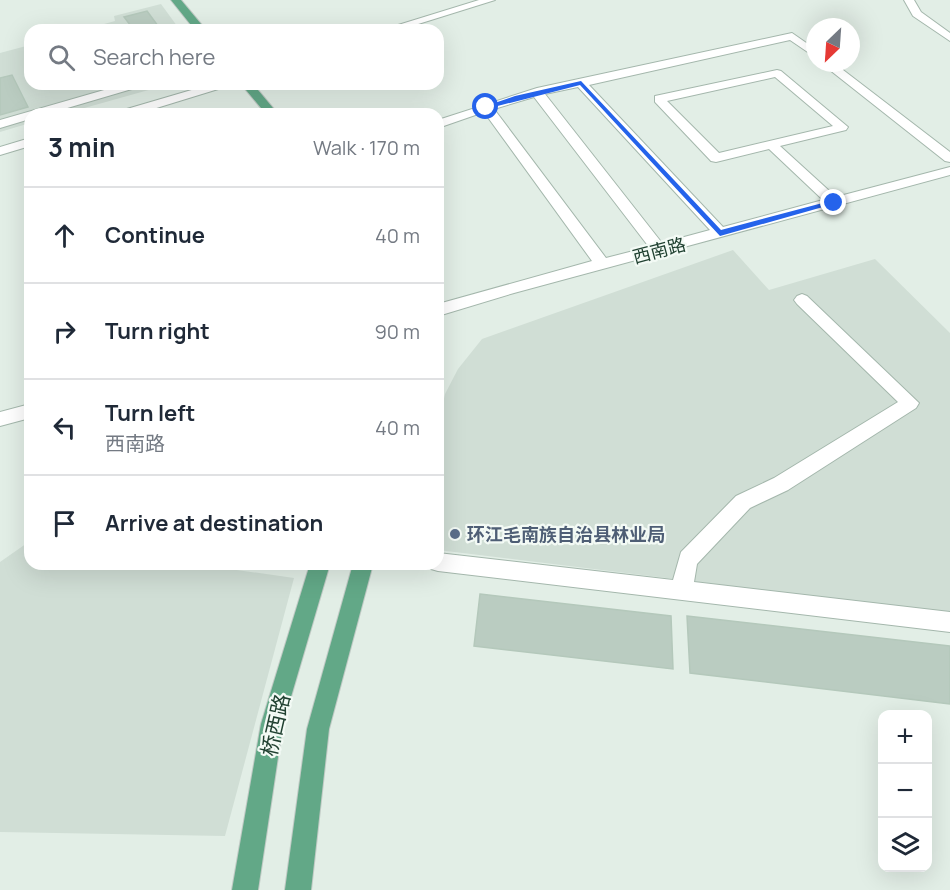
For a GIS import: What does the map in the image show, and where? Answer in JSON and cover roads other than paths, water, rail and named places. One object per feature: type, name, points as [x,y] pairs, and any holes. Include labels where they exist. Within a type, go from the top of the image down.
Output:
[{"type":"main road","points":[[176,0],[196,24]]},
{"type":"main road","points":[[252,90],[267,108]]},
{"type":"main road","name":"桥西路","points":[[245,890],[272,724],[318,570]]},
{"type":"main road","points":[[298,890],[318,729],[361,570]]},
{"type":"street","points":[[408,24],[490,0]]},
{"type":"street","points":[[909,0],[917,14],[950,38]]},
{"type":"street","points":[[444,122],[537,93],[792,36],[806,47]]},
{"type":"street","points":[[839,72],[950,158]]},
{"type":"street","points":[[777,73],[842,127],[772,145],[716,158],[659,99],[777,73]]},
{"type":"street","points":[[581,83],[720,233]]},
{"type":"street","points":[[56,108],[117,90]]},
{"type":"street","points":[[144,108],[204,90]]},
{"type":"street","points":[[537,93],[659,250]]},
{"type":"street","points":[[486,107],[603,265]]},
{"type":"street","points":[[0,124],[24,117]]},
{"type":"street","points":[[0,151],[24,144]]},
{"type":"street","points":[[772,145],[834,203]]},
{"type":"street","name":"西南路","points":[[444,308],[950,171]]},
{"type":"street","points":[[683,590],[684,572],[688,559],[743,502],[781,484],[910,403],[802,300]]},
{"type":"street","points":[[0,419],[24,413]]},
{"type":"street","points":[[444,563],[950,622]]},
{"type":"place","name":"环江毛南族自治县林业局","points":[[455,534]]}]
